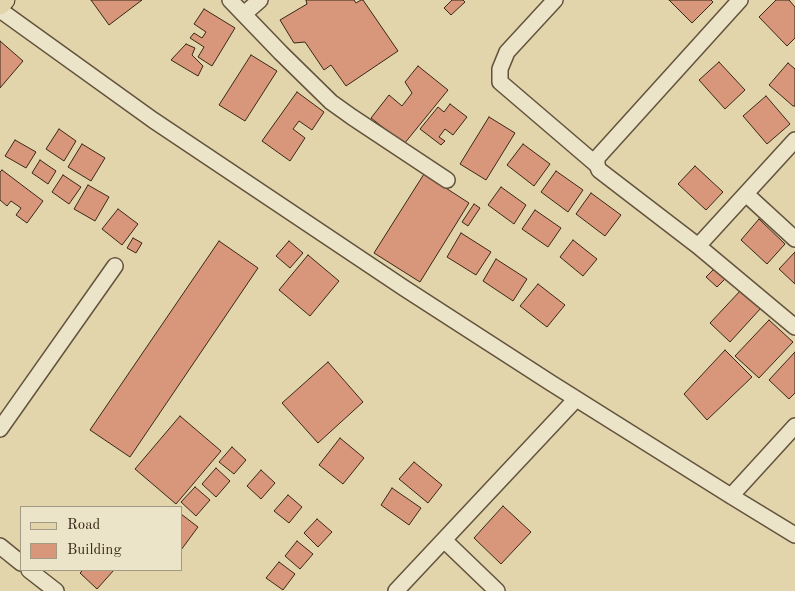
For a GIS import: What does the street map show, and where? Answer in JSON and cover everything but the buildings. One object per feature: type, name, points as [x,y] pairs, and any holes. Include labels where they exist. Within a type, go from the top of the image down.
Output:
[{"type":"main road","points":[[0,5],[6,0]]},
{"type":"street","points":[[230,0],[331,102],[447,180]]},
{"type":"street","points":[[244,14],[260,0]]},
{"type":"street","points":[[555,0],[507,52],[500,69],[500,82],[597,165],[599,170],[698,246],[795,327]]},
{"type":"street","points":[[597,165],[598,158],[740,0]]},
{"type":"street","points":[[0,10],[153,120],[404,288],[576,399],[795,535]]},
{"type":"street","points":[[698,246],[795,140]]},
{"type":"street","points":[[746,194],[795,239]]},
{"type":"street","points":[[0,429],[115,266]]},
{"type":"street","points":[[396,591],[576,399]]},
{"type":"street","points":[[731,496],[795,426]]},
{"type":"street","points":[[444,540],[497,591]]},
{"type":"street","points":[[0,546],[20,562]]},
{"type":"street","points":[[31,571],[56,591]]}]
